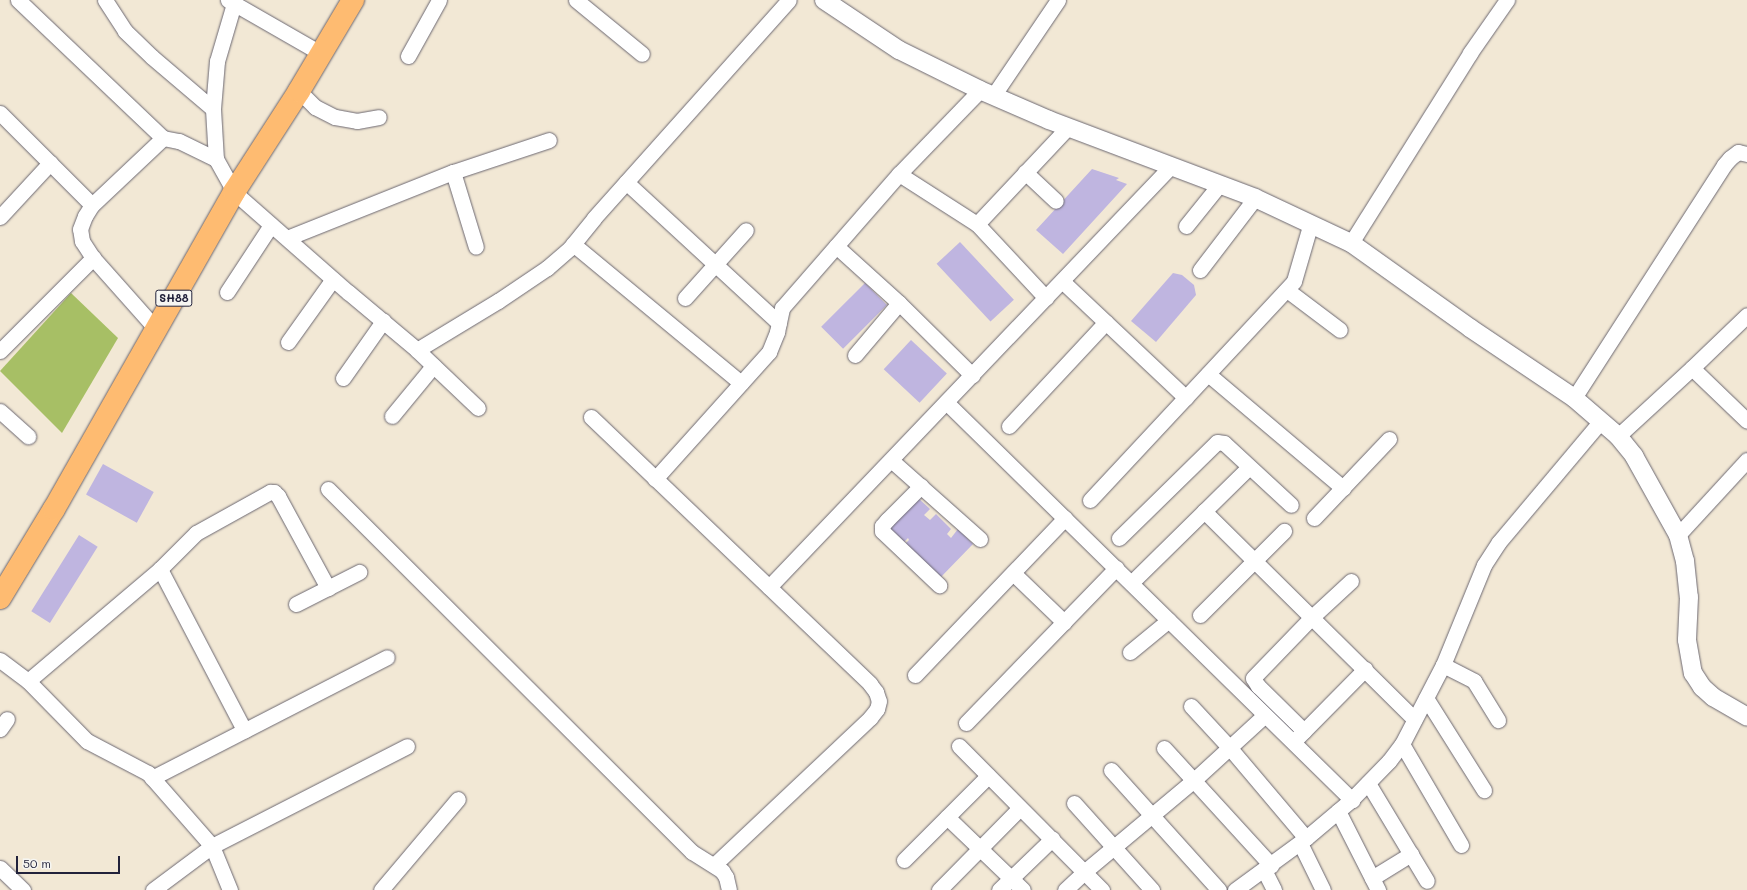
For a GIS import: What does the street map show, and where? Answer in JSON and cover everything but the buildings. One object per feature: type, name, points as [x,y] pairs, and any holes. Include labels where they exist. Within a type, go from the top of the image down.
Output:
[{"type":"main road","name":"SH88","points":[[1,591],[54,509],[234,192],[322,54],[353,0]]},
{"type":"street","points":[[18,0],[163,138],[179,141],[216,159]]},
{"type":"street","points":[[105,0],[125,31],[152,58],[212,109]]},
{"type":"street","points":[[408,56],[438,0]]},
{"type":"street","points":[[417,350],[498,301],[547,268],[573,244],[626,182],[789,0]]},
{"type":"street","points":[[824,0],[898,50],[987,93],[1068,127],[1255,198],[1310,226],[1351,243],[1470,328],[1574,398],[1618,436],[1634,456],[1678,535],[1685,561],[1689,598],[1687,640],[1693,674],[1702,687],[1713,698],[1747,718]]},
{"type":"street","points":[[655,479],[769,352],[779,323],[782,308],[899,174],[987,93],[1058,0]]},
{"type":"street","points":[[1351,243],[1470,54],[1507,0]]},
{"type":"street","points":[[322,54],[232,1],[217,61],[212,109],[216,159],[234,192],[382,322],[417,350],[478,408]]},
{"type":"street","points":[[586,3],[642,54]]},
{"type":"street","points":[[299,91],[315,107],[335,117],[357,121],[379,117]]},
{"type":"street","points":[[0,113],[92,205]]},
{"type":"street","points":[[977,224],[1068,127]]},
{"type":"street","points":[[157,330],[93,258],[82,241],[80,229],[85,216],[92,205],[151,147],[163,138]]},
{"type":"street","points":[[287,238],[453,172],[549,140]]},
{"type":"street","points":[[1574,398],[1724,165],[1738,152],[1747,154]]},
{"type":"street","points":[[0,217],[50,163]]},
{"type":"street","points":[[769,588],[1171,166]]},
{"type":"street","points":[[453,172],[476,248]]},
{"type":"street","points":[[1025,172],[1056,201]]},
{"type":"street","points":[[899,174],[977,224],[1046,298]]},
{"type":"street","points":[[626,182],[779,323]]},
{"type":"street","points":[[1186,226],[1219,185]]},
{"type":"street","points":[[1200,270],[1255,198]]},
{"type":"street","points":[[227,292],[271,224]]},
{"type":"street","points":[[1090,500],[1287,290],[1298,273],[1310,226]]},
{"type":"street","points":[[685,298],[746,230]]},
{"type":"street","points":[[573,244],[741,383]]},
{"type":"street","points":[[836,246],[899,303],[972,376]]},
{"type":"street","points":[[0,351],[93,258]]},
{"type":"street","points":[[288,342],[333,279]]},
{"type":"street","points":[[1062,281],[1186,398]]},
{"type":"street","points":[[1287,290],[1340,330]]},
{"type":"street","points":[[855,355],[899,303]]},
{"type":"street","points":[[1618,436],[1747,315]]},
{"type":"street","points":[[343,378],[382,322]]},
{"type":"street","points":[[1009,426],[1106,322]]},
{"type":"street","points":[[392,416],[433,366]]},
{"type":"street","points":[[1692,368],[1747,421]]},
{"type":"street","points":[[1208,374],[1343,488]]},
{"type":"street","points":[[946,402],[1352,800]]},
{"type":"street","points":[[0,411],[28,436]]},
{"type":"street","points":[[590,417],[870,684],[876,692],[879,701],[877,709],[870,718],[714,865]]},
{"type":"street","points":[[1235,890],[1303,841],[1352,800],[1389,761],[1402,744],[1443,665],[1484,565],[1499,542],[1601,421]]},
{"type":"street","points":[[1314,518],[1389,439]]},
{"type":"street","points":[[1119,538],[1217,442],[1224,443],[1291,505]]},
{"type":"street","points":[[892,460],[980,539]]},
{"type":"street","points":[[1678,535],[1747,460]]},
{"type":"street","points":[[1131,583],[1249,467]]},
{"type":"street","points":[[921,486],[882,526],[882,531],[939,585]]},
{"type":"street","points":[[328,490],[692,852],[722,870],[726,877],[729,890]]},
{"type":"street","points":[[28,681],[160,569],[196,533],[270,492],[274,492],[328,588]]},
{"type":"street","points":[[1204,511],[1414,719]]},
{"type":"street","points":[[915,676],[1065,518]]},
{"type":"street","points":[[1200,615],[1254,559],[1284,531]]},
{"type":"street","points":[[966,723],[1116,568]]},
{"type":"street","points":[[160,569],[244,730]]},
{"type":"street","points":[[296,604],[358,572]]},
{"type":"street","points":[[1013,573],[1064,622]]},
{"type":"street","points":[[1304,731],[1258,686],[1253,678],[1312,617],[1351,581]]},
{"type":"street","points":[[1130,652],[1169,620]]},
{"type":"street","points":[[152,778],[387,657]]},
{"type":"street","points":[[0,660],[28,681],[87,741],[144,769],[212,846],[230,890]]},
{"type":"street","points":[[1443,665],[1474,681],[1498,720]]},
{"type":"street","points":[[1293,742],[1365,669]]},
{"type":"street","points":[[1426,698],[1484,790]]},
{"type":"street","points":[[1191,706],[1229,747],[1303,841],[1323,890]]},
{"type":"street","points":[[1065,890],[1084,872],[1194,780],[1265,715]]},
{"type":"street","points":[[1402,744],[1461,845]]},
{"type":"street","points":[[153,890],[212,846],[407,746]]},
{"type":"street","points":[[959,746],[1102,890]]},
{"type":"street","points":[[1164,748],[1194,780],[1268,867],[1274,890]]},
{"type":"street","points":[[1111,770],[1153,814],[1219,890]]},
{"type":"street","points":[[904,860],[988,776]]},
{"type":"street","points":[[1368,782],[1427,882]]},
{"type":"street","points":[[381,890],[458,799]]},
{"type":"street","points":[[1074,803],[1152,890]]},
{"type":"street","points":[[939,890],[1020,808]]},
{"type":"street","points":[[1338,811],[1375,884],[1411,854]]},
{"type":"street","points":[[947,817],[1023,890]]},
{"type":"street","points":[[998,890],[1052,839]]},
{"type":"street","points":[[0,868],[23,890]]},
{"type":"green space","points":[[71,293],[118,338],[62,433],[0,371]]}]
